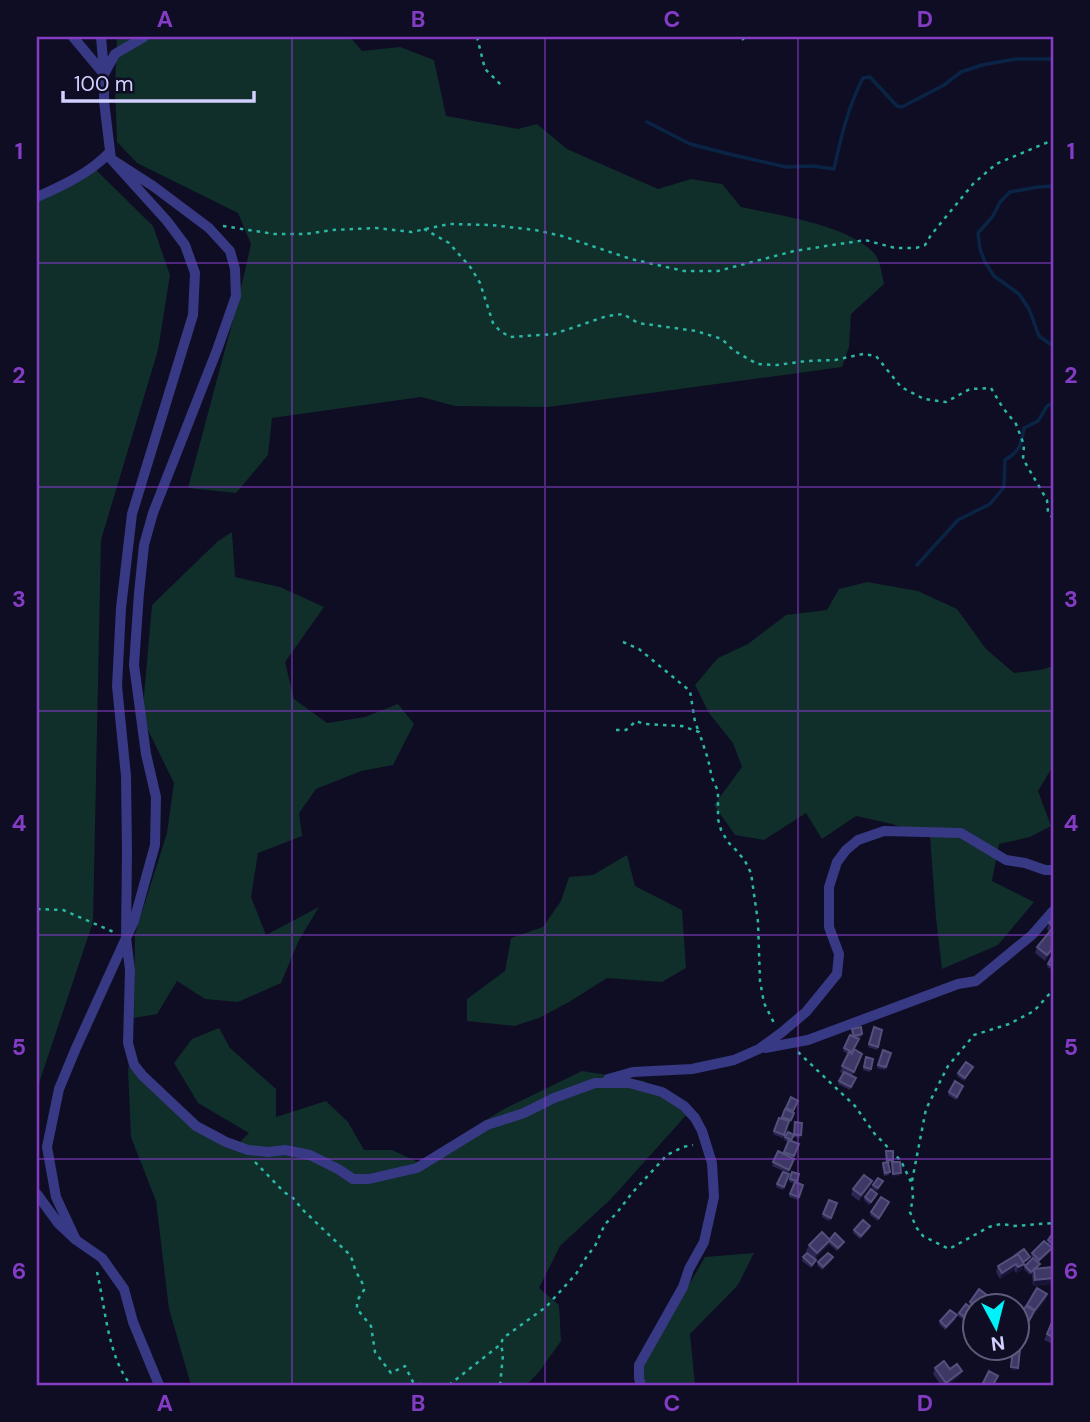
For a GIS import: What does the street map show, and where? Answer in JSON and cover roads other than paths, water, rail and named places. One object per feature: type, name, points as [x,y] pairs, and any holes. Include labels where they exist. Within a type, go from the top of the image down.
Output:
[{"type":"street","points":[[73,37],[104,74]]},
{"type":"street","points":[[101,37],[104,101],[111,155],[185,245],[195,273],[193,315],[132,514],[121,608],[117,686],[126,776],[126,937],[130,970],[128,1042],[134,1065],[196,1126],[248,1150],[302,1153],[321,1160],[353,1179],[369,1179],[417,1168],[486,1125],[524,1113],[554,1098],[633,1072],[692,1069],[734,1060],[759,1049],[781,1033],[806,1012],[837,974],[839,954],[829,927],[829,887],[837,863],[846,850],[858,840],[884,831],[961,833],[1006,860],[1053,870]]},
{"type":"street","points":[[104,74],[115,54],[144,37]]},
{"type":"street","points":[[37,197],[71,181],[111,155]]},
{"type":"street","points":[[76,1240],[57,1197],[47,1147],[60,1089],[134,921],[155,845],[156,797],[142,732],[134,665],[144,545],[153,513],[218,350],[236,296],[235,269],[230,251],[209,228],[111,155]]},
{"type":"street","points":[[759,1049],[808,1040],[958,984],[976,981],[1032,934],[1053,911]]},
{"type":"street","points":[[595,1083],[629,1083],[662,1092],[684,1106],[695,1118],[712,1163],[714,1197],[704,1242],[689,1269],[683,1287],[639,1365],[640,1385]]},
{"type":"street","points":[[37,1195],[58,1223],[102,1258],[124,1289],[133,1322],[159,1385]]},
{"type":"waterway","points":[[647,122],[690,144],[733,155],[786,167],[813,166],[834,169],[849,111],[863,78],[870,77],[897,106],[902,107],[944,85],[961,72],[982,65],[1016,59],[1053,59]]},
{"type":"waterway","points":[[1053,186],[1010,192],[978,233],[980,249],[994,276],[1019,294],[1029,309],[1039,336],[1053,346]]},
{"type":"waterway","points":[[917,565],[958,520],[990,504],[1004,487],[1005,460],[1019,447],[1024,428],[1038,421],[1047,406],[1053,403]]}]
